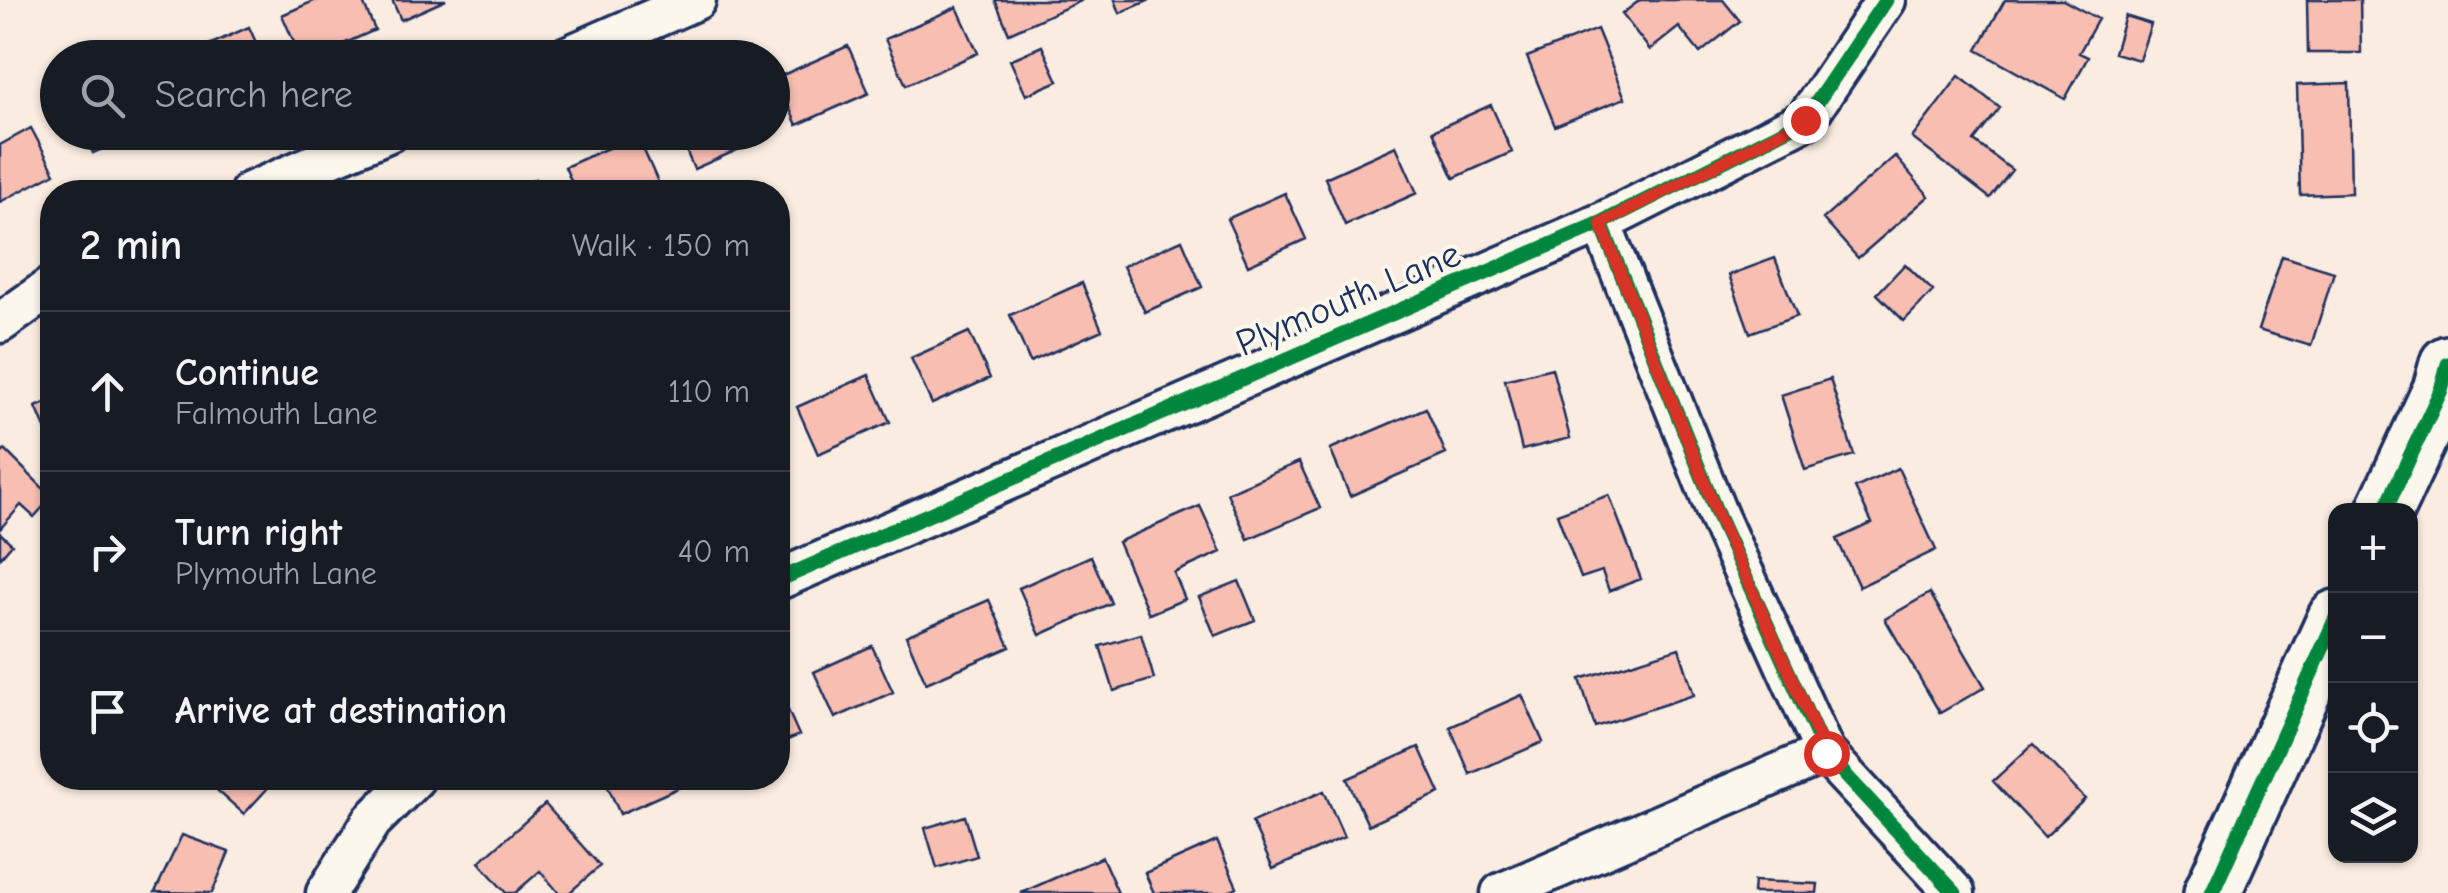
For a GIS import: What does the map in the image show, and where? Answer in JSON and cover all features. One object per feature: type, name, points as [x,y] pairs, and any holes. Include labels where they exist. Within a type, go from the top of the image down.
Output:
[{"type":"street","points":[[604,40],[696,0]]},
{"type":"street","name":"Plymouth Lane","points":[[790,575],[1601,224],[1805,120],[1886,0]]},
{"type":"street","points":[[278,180],[347,150]]},
{"type":"street","points":[[1601,224],[1718,516],[1826,753],[1955,893]]},
{"type":"street","points":[[0,323],[40,295]]},
{"type":"street","points":[[2389,503],[2441,390],[2448,364]]},
{"type":"street","points":[[2212,893],[2328,636]]},
{"type":"street","points":[[1501,893],[1826,753]]},
{"type":"street","points":[[326,893],[372,821],[403,790]]},
{"type":"building","points":[[316,0],[362,0],[375,30],[352,40],[293,40],[282,15]]},
{"type":"building","points":[[392,0],[446,0],[401,20]]},
{"type":"building","points":[[995,0],[1081,0],[1081,1],[1009,33]]},
{"type":"building","points":[[1115,0],[1150,0],[1120,13]]},
{"type":"building","points":[[1640,0],[1723,0],[1740,21],[1700,53],[1679,27],[1650,50],[1622,14]]},
{"type":"building","points":[[2005,0],[2063,0],[2098,19],[2079,53],[2088,57],[2065,99],[1977,50]]},
{"type":"building","points":[[2307,0],[2360,0],[2361,53],[2308,53]]},
{"type":"building","points":[[957,7],[978,53],[906,85],[885,39]]},
{"type":"building","points":[[2125,16],[2151,24],[2139,60],[2114,53]]},
{"type":"building","points":[[249,27],[255,40],[220,40]]},
{"type":"building","points":[[1597,29],[1625,98],[1555,126],[1527,57]]},
{"type":"building","points":[[848,46],[869,93],[797,125],[790,109],[790,72]]},
{"type":"building","points":[[1042,46],[1058,81],[1026,95],[1010,60]]},
{"type":"building","points":[[1959,76],[2000,108],[1974,141],[2012,170],[1990,198],[1912,138]]},
{"type":"building","points":[[2349,83],[2351,193],[2300,195],[2297,85]]},
{"type":"building","points":[[1491,105],[1512,152],[1454,178],[1433,131]]},
{"type":"building","points":[[31,128],[55,173],[0,202],[0,145]]},
{"type":"building","points":[[1396,146],[1417,193],[1345,225],[1325,178]]},
{"type":"building","points":[[603,150],[644,150],[657,180],[571,180],[565,167]]},
{"type":"building","points":[[686,150],[737,150],[694,169]]},
{"type":"building","points":[[1895,156],[1929,196],[1858,258],[1823,219]]},
{"type":"building","points":[[1285,193],[1306,239],[1248,265],[1227,219]]},
{"type":"building","points":[[1182,240],[1202,287],[1145,312],[1123,266]]},
{"type":"building","points":[[2282,256],[2334,272],[2311,346],[2258,330]]},
{"type":"building","points":[[1775,258],[1797,316],[1750,333],[1729,275]]},
{"type":"building","points":[[1905,264],[1933,291],[1904,321],[1877,294]]},
{"type":"building","points":[[1082,283],[1102,330],[1030,362],[1010,315]]},
{"type":"building","points":[[969,332],[990,378],[932,404],[911,358]]},
{"type":"building","points":[[1552,368],[1570,438],[1522,450],[1505,380]]},
{"type":"building","points":[[869,375],[890,422],[818,454],[797,407]]},
{"type":"building","points":[[1830,379],[1854,455],[1805,470],[1781,395]]},
{"type":"building","points":[[1426,408],[1446,454],[1350,496],[1330,449]]},
{"type":"building","points":[[5,450],[40,485],[40,510],[34,517],[21,505],[0,529],[0,455]]},
{"type":"building","points":[[1299,462],[1320,508],[1248,539],[1227,493]]},
{"type":"building","points":[[1898,468],[1936,550],[1859,587],[1837,539],[1872,523],[1855,488]]},
{"type":"building","points":[[1609,495],[1641,579],[1609,591],[1602,571],[1581,578],[1557,514]]},
{"type":"building","points":[[1200,506],[1221,552],[1174,573],[1185,599],[1149,614],[1118,542]]},
{"type":"building","points":[[0,533],[12,544],[0,558]]},
{"type":"building","points":[[1091,556],[1111,603],[1040,635],[1019,588]]},
{"type":"building","points":[[1239,581],[1255,620],[1215,636],[1199,597]]},
{"type":"building","points":[[1930,593],[1985,687],[1940,713],[1885,619]]},
{"type":"building","points":[[989,600],[1010,647],[926,683],[906,636]]},
{"type":"building","points":[[1141,634],[1154,679],[1114,691],[1100,646]]},
{"type":"building","points":[[872,646],[893,692],[835,718],[814,672]]},
{"type":"building","points":[[1679,648],[1694,695],[1595,727],[1580,679]]},
{"type":"building","points":[[1522,695],[1543,742],[1470,774],[1450,727]]},
{"type":"building","points":[[790,715],[799,735],[790,739]]},
{"type":"building","points":[[2033,744],[2085,799],[2045,837],[1993,781]]},
{"type":"building","points":[[1419,747],[1440,793],[1368,825],[1347,779]]},
{"type":"building","points":[[217,790],[266,790],[244,814]]},
{"type":"building","points":[[609,790],[674,790],[620,814]]},
{"type":"building","points":[[1324,791],[1344,837],[1273,869],[1252,822]]},
{"type":"building","points":[[545,804],[600,866],[569,893],[559,893],[540,871],[515,893],[506,893],[479,862]]},
{"type":"building","points":[[965,816],[977,856],[937,868],[925,828]]},
{"type":"building","points":[[182,835],[229,852],[212,893],[155,892]]},
{"type":"building","points":[[1217,841],[1237,887],[1225,893],[1154,893],[1145,873]]},
{"type":"building","points":[[1102,857],[1118,893],[1021,893]]},
{"type":"building","points":[[1754,881],[1818,884],[1817,893],[1753,893]]},
{"type":"cycle path","points":[[790,575],[1601,223],[1805,120],[1886,0]]},
{"type":"cycle path","points":[[1601,223],[1718,516],[1825,753],[1955,893]]},
{"type":"cycle path","points":[[2388,503],[2441,390],[2448,364]]},
{"type":"cycle path","points":[[2212,893],[2328,636]]},
{"type":"route","points":[[1805,120],[1601,224],[1718,516],[1826,753]]}]
